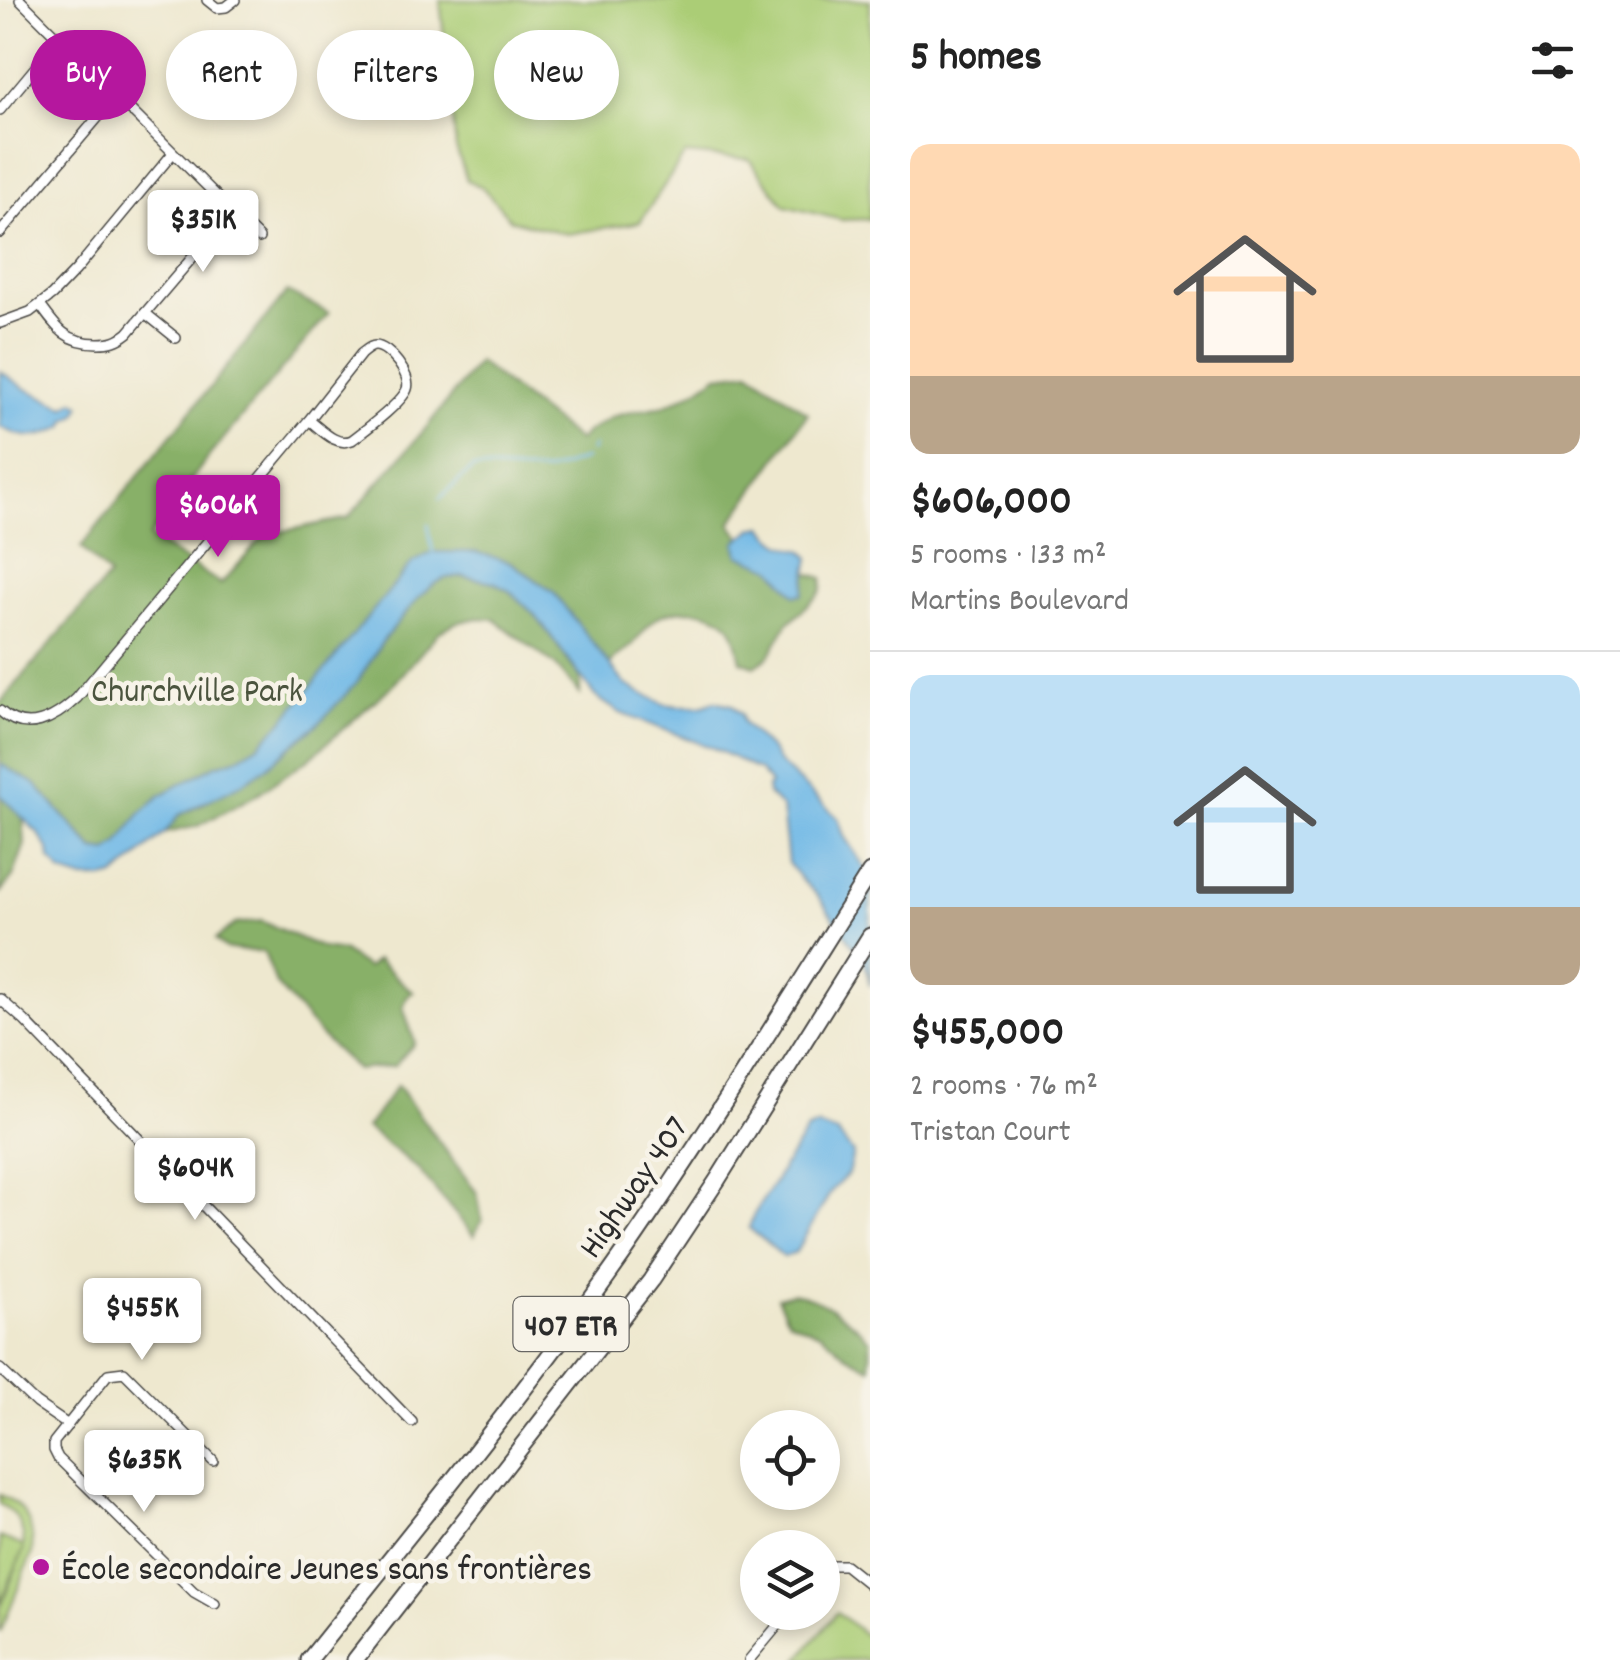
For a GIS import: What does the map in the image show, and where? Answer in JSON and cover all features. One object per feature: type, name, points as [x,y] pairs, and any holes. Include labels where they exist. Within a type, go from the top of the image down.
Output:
[{"type":"highway","name":"Highway 407","points":[[309,1660],[479,1447],[622,1256],[870,872]]},
{"type":"highway","name":"Highway 407","points":[[355,1660],[651,1280],[870,936]]},
{"type":"street","points":[[20,0],[49,30]]},
{"type":"street","points":[[206,0],[217,8],[235,0]]},
{"type":"street","points":[[0,110],[30,74]]},
{"type":"street","points":[[0,233],[96,120]]},
{"type":"street","points":[[140,120],[259,238]]},
{"type":"street","points":[[0,324],[30,312],[76,270],[173,153]]},
{"type":"street","points":[[40,304],[71,339],[117,342],[232,211]]},
{"type":"street","points":[[145,313],[176,338]]},
{"type":"street","points":[[4,714],[28,723],[45,721],[63,712],[77,698],[310,420],[357,358],[376,346],[404,370],[408,382],[405,394],[352,440],[336,441],[310,420]]},
{"type":"street","points":[[0,999],[161,1159],[412,1422]]},
{"type":"street","points":[[0,1369],[36,1403],[68,1425]]},
{"type":"street","points":[[213,1461],[124,1372],[108,1374],[54,1442],[58,1458],[194,1592],[215,1604]]},
{"type":"street","points":[[840,1565],[870,1585]]},
{"type":"street","points":[[748,1660],[774,1630]]},
{"type":"green space","points":[[440,0],[870,0],[870,219],[842,220],[785,206],[749,159],[685,154],[640,222],[567,234],[511,220],[482,187],[467,180],[456,148],[453,120],[474,120],[474,30],[443,30]]},
{"type":"green space","name":"Churchville Park","points":[[287,292],[329,313],[209,456],[149,537],[221,584],[265,535],[348,518],[478,362],[579,441],[612,417],[664,406],[718,375],[750,371],[808,413],[731,523],[758,551],[823,578],[822,589],[787,624],[769,656],[755,666],[741,661],[733,632],[722,619],[685,610],[656,618],[610,666],[553,592],[511,562],[433,552],[259,745],[161,795],[118,845],[108,852],[95,850],[34,783],[0,764],[0,703],[109,576],[81,547]]},
{"type":"green space","points":[[463,576],[494,582],[536,616],[580,677],[580,694],[555,665],[494,619],[455,623],[438,633],[394,684],[310,758],[256,795],[198,826],[165,833],[179,815],[203,804],[358,681],[384,639],[434,584]]},
{"type":"green space","points":[[0,795],[23,818],[25,844],[13,877],[0,893]]},
{"type":"green space","points":[[261,921],[322,948],[342,951],[367,968],[377,960],[413,992],[403,1007],[415,1043],[394,1066],[357,1070],[276,984],[264,952],[226,949],[215,940],[235,924]]},
{"type":"green space","points":[[397,1085],[477,1193],[482,1220],[474,1236],[416,1167],[366,1128]]},
{"type":"green space","points":[[792,1293],[825,1304],[862,1332],[870,1340],[870,1368],[846,1355],[822,1334],[788,1320],[777,1297]]},
{"type":"green space","points":[[0,1495],[27,1518],[33,1544],[0,1633],[0,1609],[24,1548],[0,1604],[0,1537],[24,1544],[18,1520],[0,1504]]},
{"type":"green space","points":[[840,1614],[870,1639],[870,1660],[798,1660],[822,1630],[840,1630]]},
{"type":"water","points":[[0,371],[26,389],[66,407],[74,401],[81,405],[79,411],[64,427],[39,436],[25,436],[0,427]]},
{"type":"water","points":[[763,526],[780,543],[804,551],[810,558],[803,594],[795,595],[772,568],[739,555],[736,542]]},
{"type":"water","points":[[433,552],[475,552],[510,562],[553,592],[625,684],[643,694],[679,706],[701,706],[715,701],[732,705],[778,762],[838,818],[844,836],[870,876],[870,986],[865,963],[818,896],[788,863],[782,808],[768,794],[770,784],[760,771],[713,748],[620,713],[595,696],[536,616],[494,582],[463,576],[434,584],[384,639],[358,681],[320,722],[263,770],[179,815],[165,833],[116,876],[81,879],[62,873],[50,859],[38,833],[0,795],[0,764],[34,783],[94,850],[108,852],[161,795],[259,745],[412,563]]},
{"type":"water","points":[[817,1126],[837,1133],[853,1153],[848,1174],[832,1190],[796,1252],[784,1257],[749,1228],[806,1131]]},
{"type":"waterway","points":[[591,451],[593,446]]},
{"type":"waterway","points":[[439,499],[473,468],[545,472],[585,459]]},
{"type":"waterway","points":[[428,524],[433,552]]},
{"type":"place","name":"École secondaire Jeunes sans frontières","points":[[41,1567]]}]
